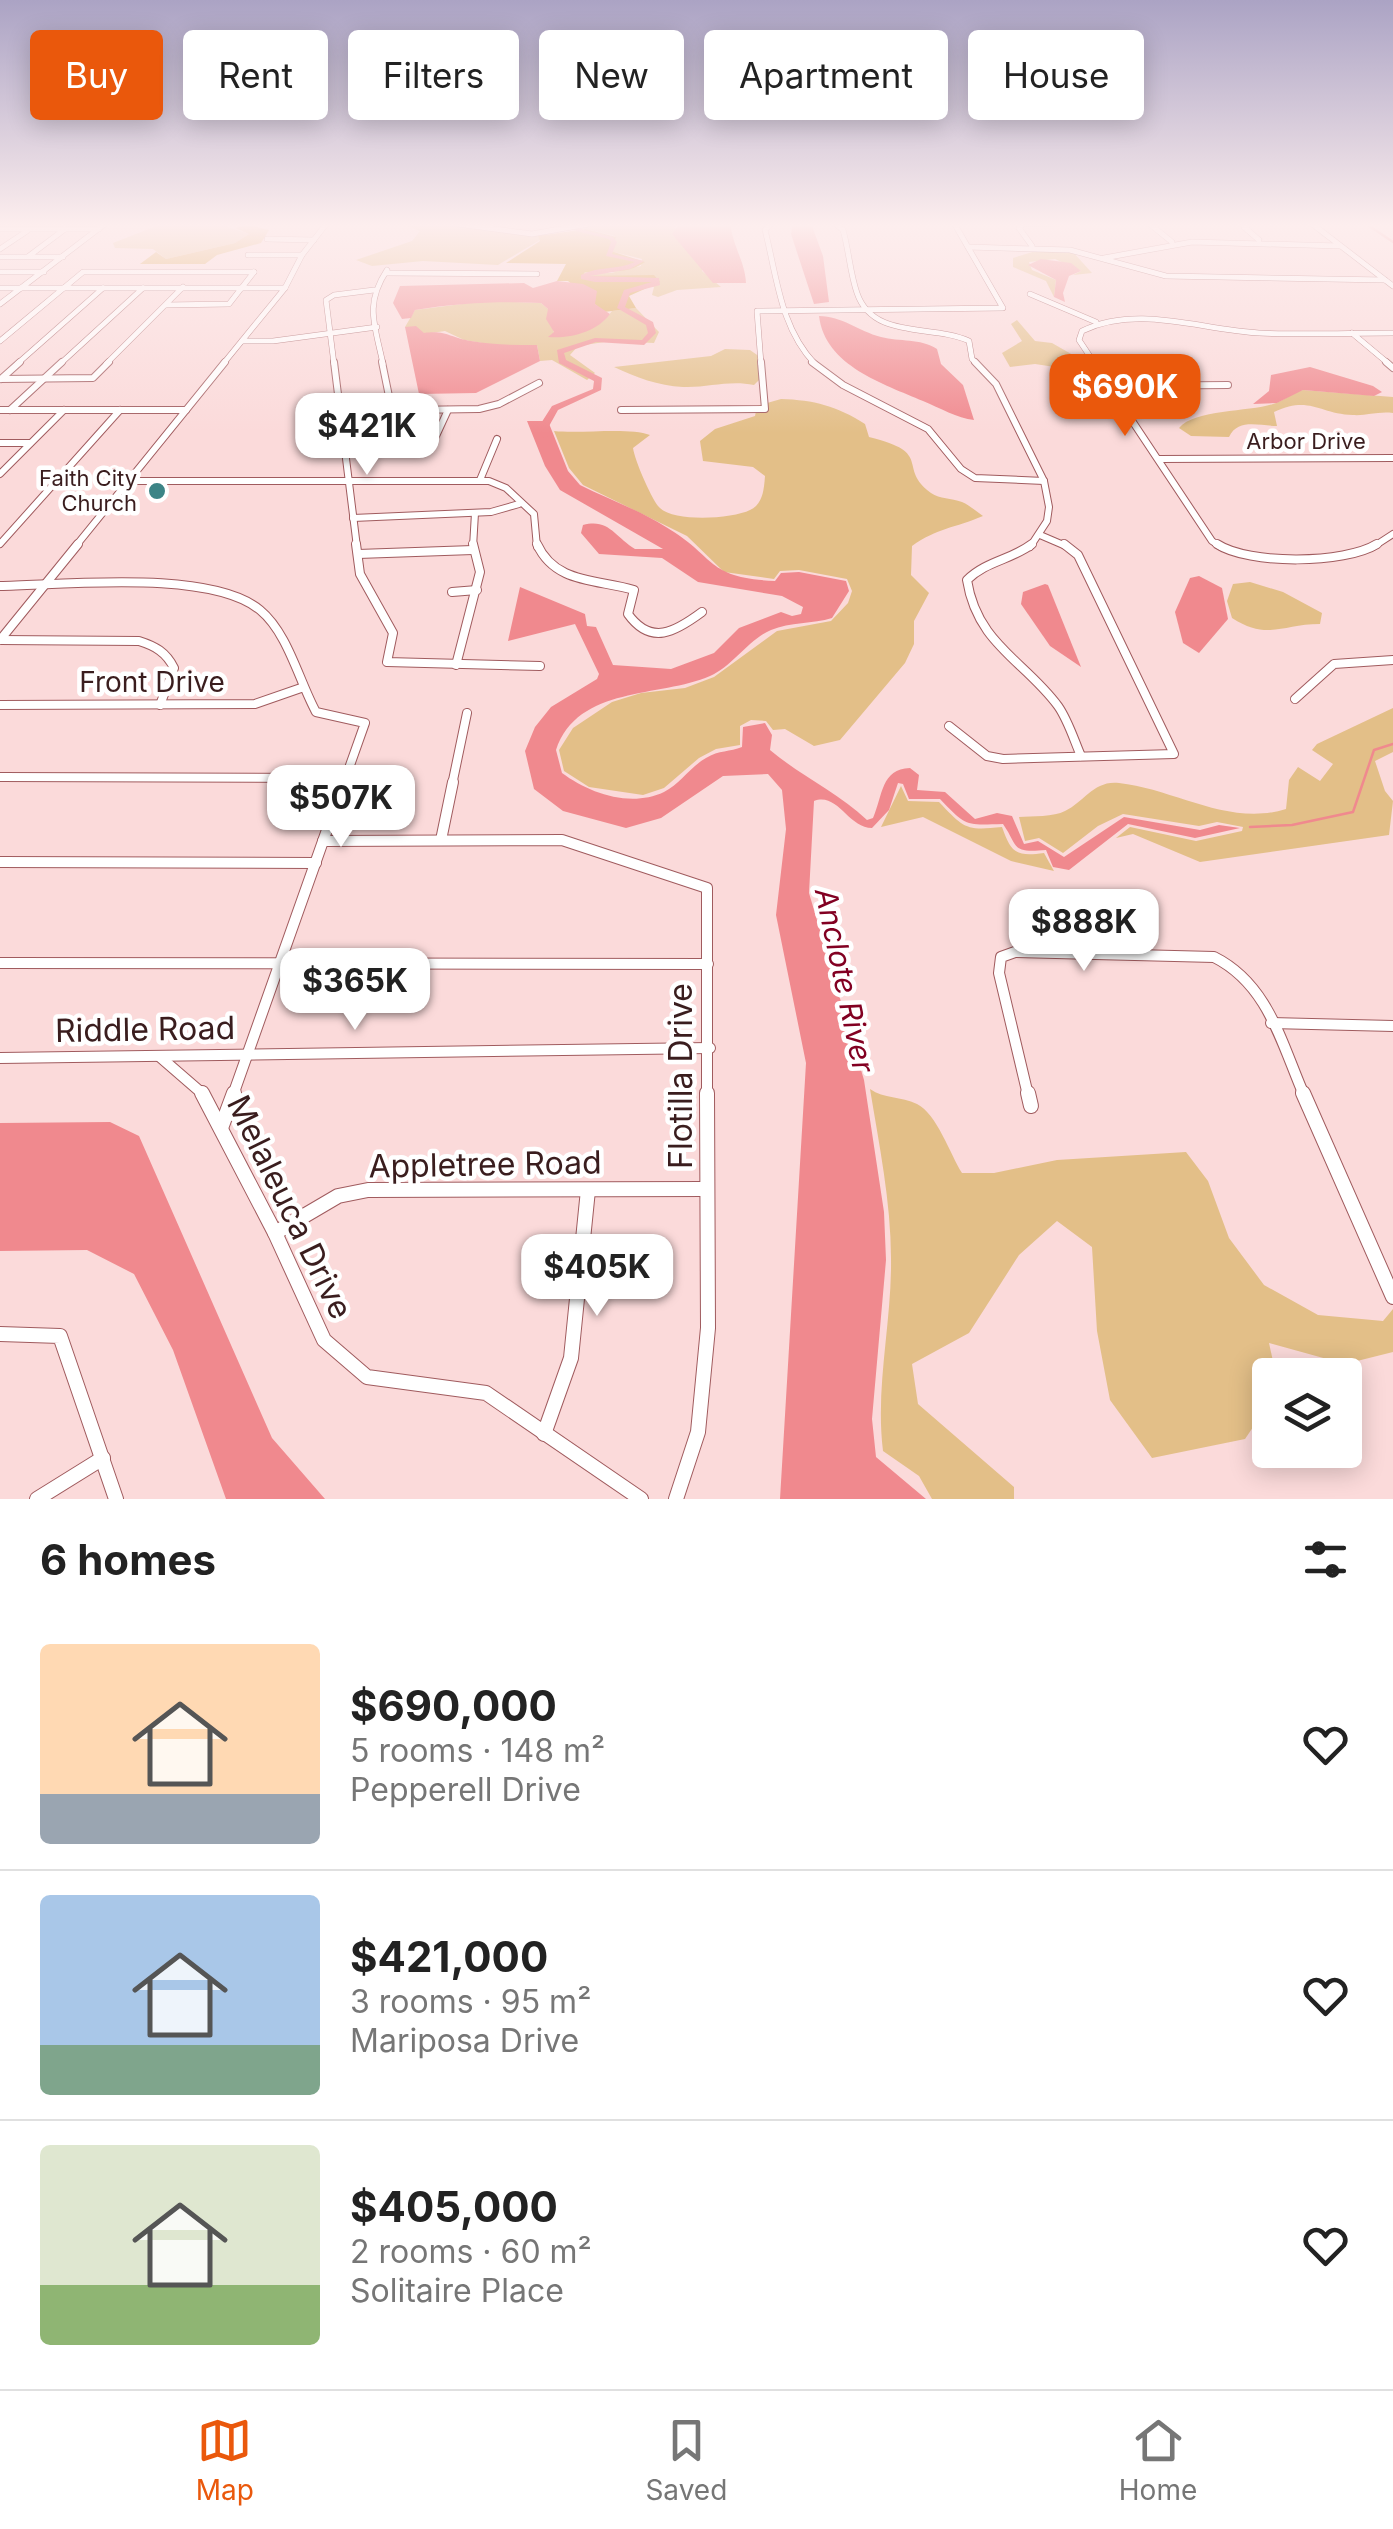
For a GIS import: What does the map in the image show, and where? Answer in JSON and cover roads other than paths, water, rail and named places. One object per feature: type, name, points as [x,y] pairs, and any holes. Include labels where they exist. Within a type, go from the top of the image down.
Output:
[{"type":"street","points":[[0,341],[58,293]]},
{"type":"street","points":[[0,379],[97,293]]},
{"type":"street","points":[[10,410],[138,293]]},
{"type":"street","points":[[0,379],[93,378],[178,293]]},
{"type":"street","points":[[166,305],[228,304],[236,293]]},
{"type":"street","points":[[0,640],[281,293]]},
{"type":"street","points":[[351,293],[328,296],[338,411],[358,554],[368,592],[393,633],[387,662],[540,666]]},
{"type":"street","points":[[373,293],[371,307],[392,410]]},
{"type":"street","points":[[781,293],[799,346],[811,360],[852,391],[926,427],[941,439],[962,470],[975,478],[994,481],[1044,481]]},
{"type":"street","points":[[860,293],[864,310],[881,322],[951,331],[969,341],[972,360],[996,384],[1044,481],[1049,507],[1040,535],[1022,553],[973,571],[967,580],[968,593],[996,646],[1058,706],[1081,756]]},
{"type":"street","points":[[621,410],[765,409],[757,312],[1003,308],[994,293]]},
{"type":"street","points":[[1030,294],[1096,322]]},
{"type":"street","points":[[1393,333],[1246,332],[1124,318],[1096,322],[1082,331],[1079,340],[1212,540],[1232,553],[1251,557],[1360,555],[1393,534]]},
{"type":"street","points":[[242,341],[377,327]]},
{"type":"street","points":[[1352,332],[1393,368]]},
{"type":"street","points":[[152,410],[184,403],[211,379]]},
{"type":"street","points":[[338,411],[448,410],[499,404],[539,383]]},
{"type":"street","points":[[1112,386],[1228,385]]},
{"type":"street","points":[[0,410],[186,410]]},
{"type":"street","points":[[0,474],[64,410]]},
{"type":"street","points":[[0,544],[120,410]]},
{"type":"street","points":[[344,451],[430,448],[448,410]]},
{"type":"street","points":[[480,480],[497,439]]},
{"type":"street","points":[[0,443],[30,444]]},
{"type":"street","name":"Arbor Drive","points":[[1159,459],[1393,458]]},
{"type":"street","points":[[130,481],[499,483],[534,514],[537,545],[550,565],[574,579],[634,590],[636,594],[628,609],[640,632],[649,635],[678,631],[702,612]]},
{"type":"street","points":[[353,518],[474,514],[519,504]]},
{"type":"street","points":[[456,665],[480,572],[472,550],[474,514]]},
{"type":"street","points":[[948,726],[988,756],[1174,754],[1078,555],[1064,544],[1040,535]]},
{"type":"street","points":[[358,554],[472,550]]},
{"type":"street","points":[[0,586],[189,586],[246,602],[260,609],[275,630],[316,712],[366,723],[221,1128]]},
{"type":"street","points":[[452,592],[477,590]]},
{"type":"street","points":[[0,640],[139,640],[156,646],[170,657],[174,668],[160,705]]},
{"type":"street","points":[[1295,699],[1334,664],[1393,660]]},
{"type":"street","name":"Front Drive","points":[[0,706],[255,704],[301,688]]},
{"type":"street","points":[[441,840],[467,713]]},
{"type":"street","points":[[0,777],[344,778]]},
{"type":"street","points":[[323,840],[562,840],[707,888]]},
{"type":"street","points":[[0,862],[316,863]]},
{"type":"street","name":"Flotilla Drive","points":[[676,1499],[698,1432],[708,1328],[707,888]]},
{"type":"street","points":[[1031,1106],[999,974],[1001,958],[1015,952],[1214,958],[1236,968],[1258,990],[1393,1297]]},
{"type":"street","points":[[0,963],[708,964]]},
{"type":"street","points":[[1271,1023],[1393,1026]]},
{"type":"street","name":"Riddle Road","points":[[0,1058],[710,1048]]},
{"type":"street","name":"Melaleuca Drive","points":[[160,1056],[200,1088],[275,1233],[324,1340],[368,1377],[486,1393],[641,1499]]},
{"type":"street","name":"Appletree Road","points":[[275,1233],[338,1196],[368,1190],[706,1189]]},
{"type":"street","points":[[544,1434],[570,1358],[588,1190]]},
{"type":"street","points":[[0,1334],[60,1336],[116,1499]]},
{"type":"street","points":[[37,1499],[103,1458]]},
{"type":"waterway","name":"Anclote River","points":[[546,435],[543,428],[555,408],[597,390],[599,380],[562,361],[560,352],[595,340],[644,343],[652,333],[650,324],[621,308],[627,293]]},
{"type":"waterway","points":[[1250,827],[1292,825],[1353,812],[1374,750],[1393,744]]},
{"type":"place","name":"Faith City Church","points":[[157,491]]}]
